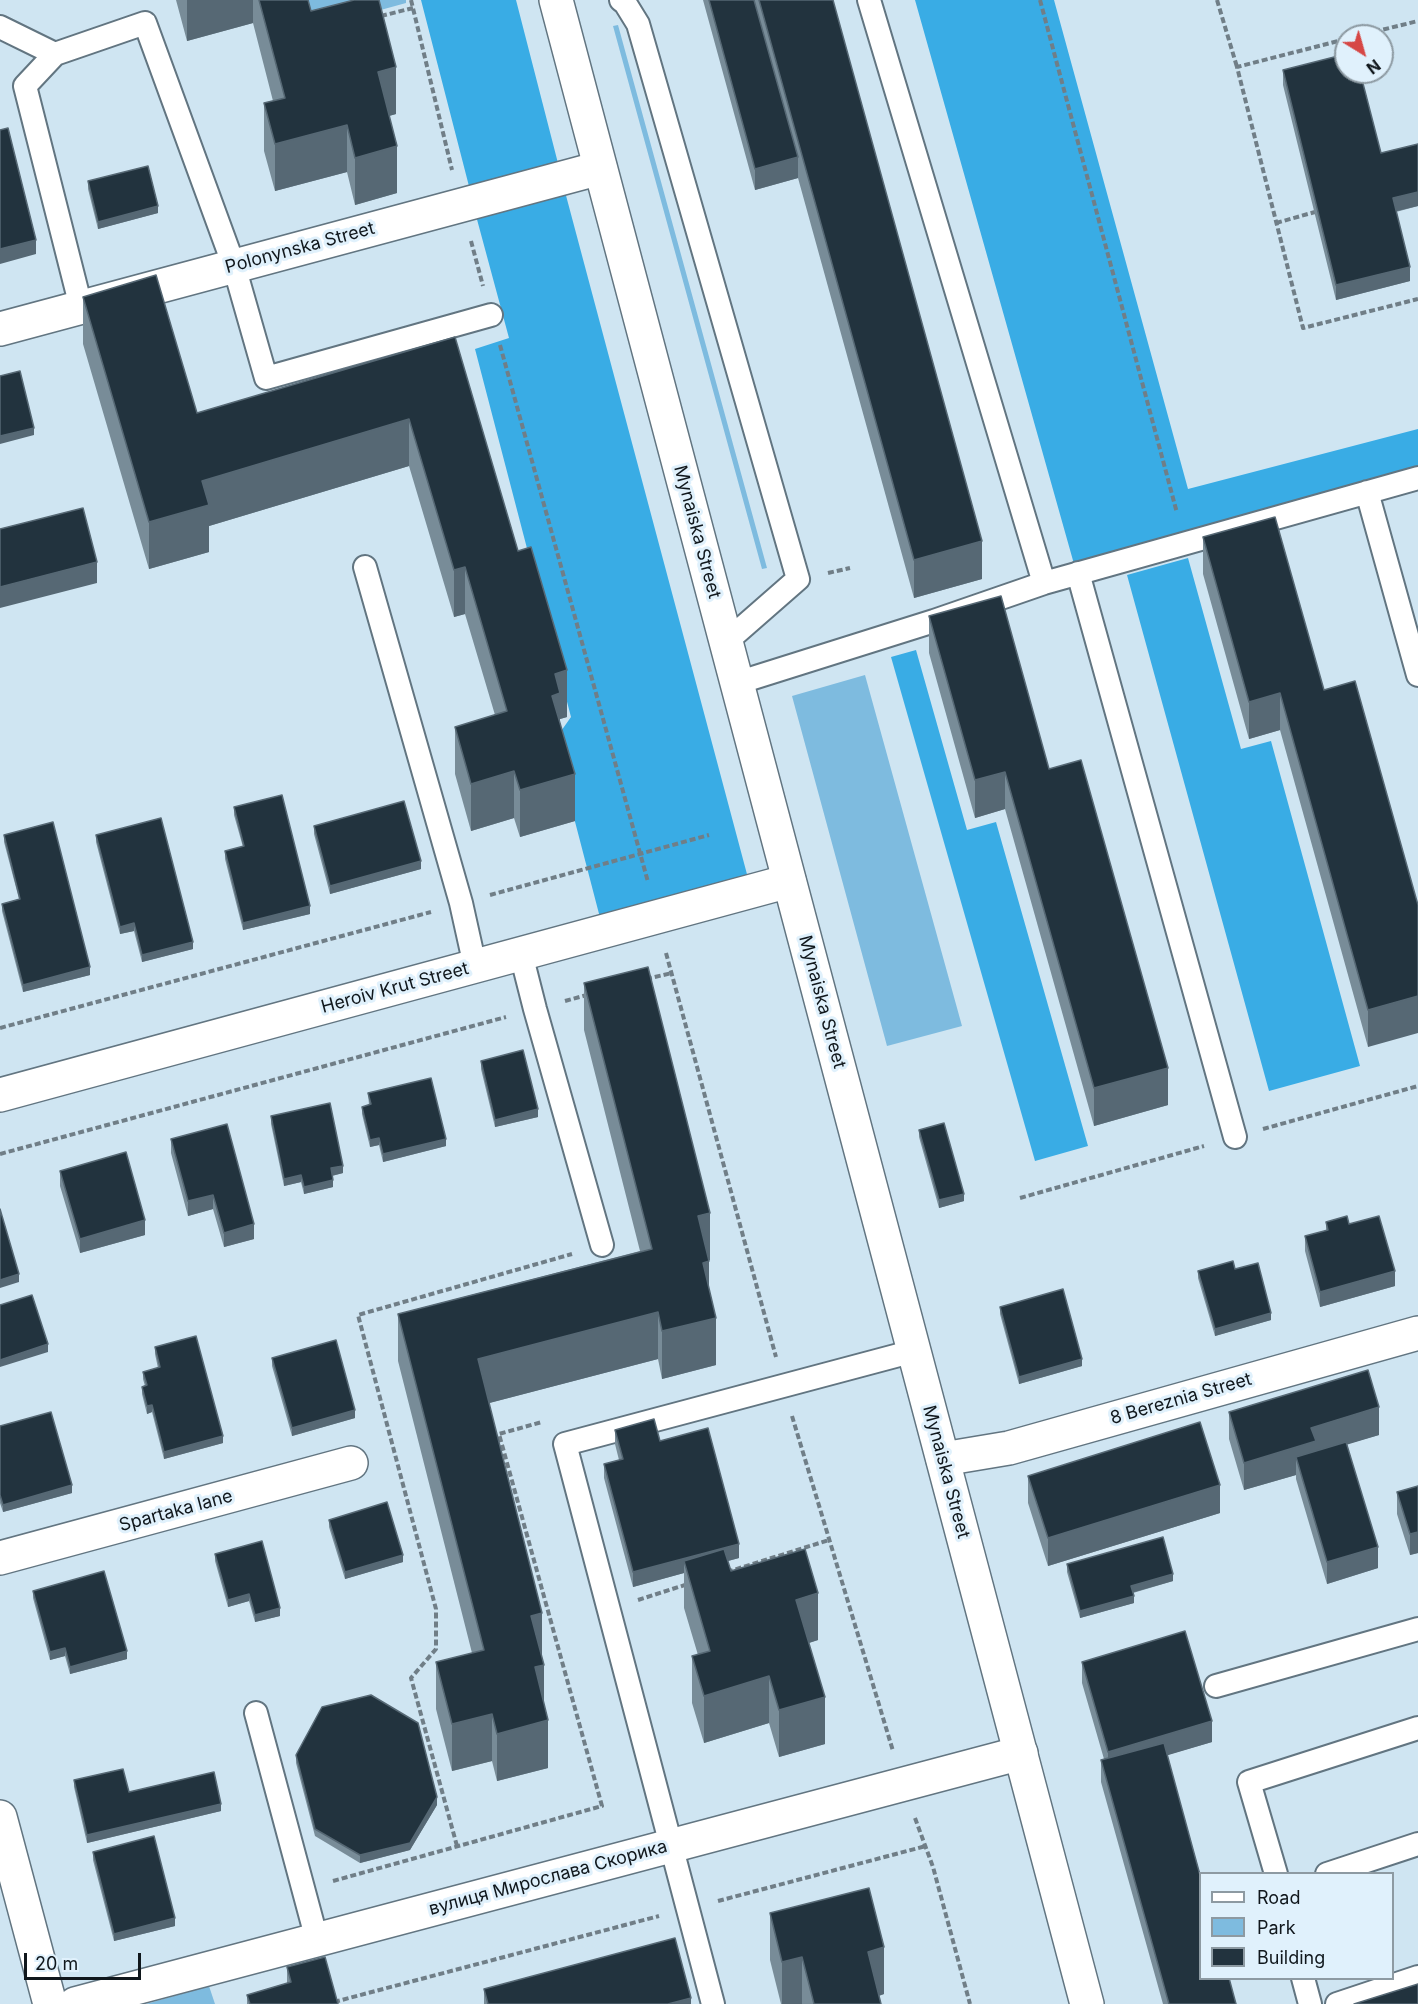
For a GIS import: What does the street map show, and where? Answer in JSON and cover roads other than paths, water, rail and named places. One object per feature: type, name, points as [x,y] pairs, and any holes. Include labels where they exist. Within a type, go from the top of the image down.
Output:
[{"type":"street","name":"Mynaiska Street","points":[[556,0],[1087,2004]]},
{"type":"street","name":"Polonynska Street","points":[[0,329],[600,168]]},
{"type":"street","name":"Heroiv Krut Street","points":[[0,1095],[789,881]]},
{"type":"street","name":"8 Bereznia Street","points":[[943,1459],[1009,1448],[1418,1333]]},
{"type":"street","name":"Spartaka lane","points":[[0,1558],[351,1463]]},
{"type":"street","name":"вулиця Мирослава Скорика","points":[[75,2004],[1021,1753]]},
{"type":"street","points":[[0,1817],[50,2004]]},
{"type":"lane","points":[[621,0],[638,24],[798,579],[726,642]]},
{"type":"lane","points":[[869,0],[1044,583]]},
{"type":"lane","points":[[81,308],[25,86],[55,54],[145,22],[234,266],[266,378],[491,315]]},
{"type":"lane","points":[[0,27],[55,54]]},
{"type":"lane","points":[[737,683],[934,621],[1044,583],[1418,478]]},
{"type":"lane","points":[[1367,492],[1418,675]]},
{"type":"lane","points":[[365,567],[461,903],[475,966]]},
{"type":"lane","points":[[1078,573],[1235,1137]]},
{"type":"lane","points":[[521,954],[602,1245]]},
{"type":"lane","points":[[713,2004],[565,1444],[914,1351]]},
{"type":"lane","points":[[1216,1686],[1418,1629]]},
{"type":"lane","points":[[256,1713],[317,1940]]},
{"type":"lane","points":[[1275,1872],[1249,1782],[1418,1728]]},
{"type":"lane","points":[[1333,1872],[1418,1844]]},
{"type":"lane","points":[[1338,2004],[1418,1977]]},
{"type":"lane","points":[[1304,1980],[1310,2004]]}]
